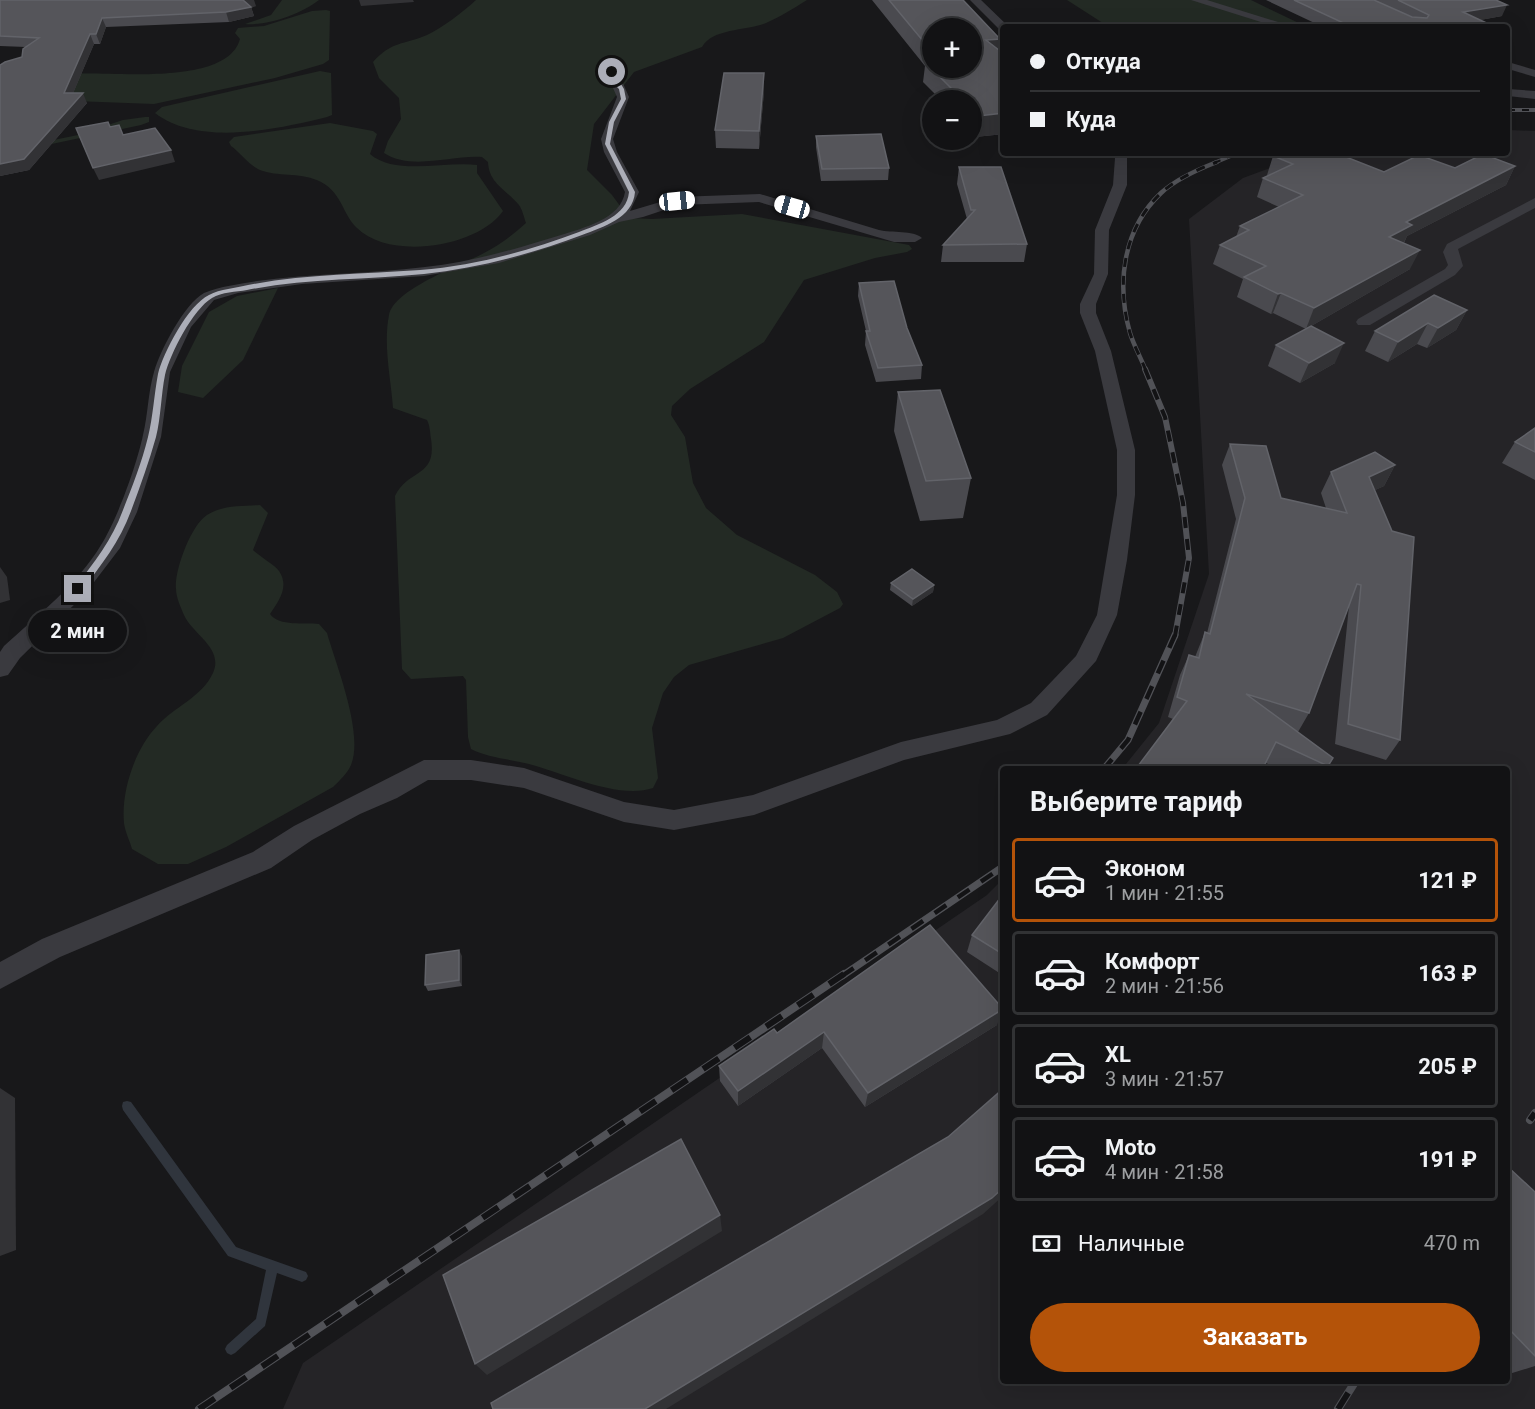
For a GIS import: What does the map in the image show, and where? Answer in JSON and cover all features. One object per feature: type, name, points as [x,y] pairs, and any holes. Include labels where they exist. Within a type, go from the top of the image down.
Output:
[{"type":"street","points":[[975,0],[1000,24]]},
{"type":"street","points":[[1196,0],[1279,24]]},
{"type":"street","points":[[615,218],[626,210],[632,199],[632,192],[608,144],[612,122],[623,99],[621,89],[616,84],[612,72],[616,66]]},
{"type":"street","points":[[1510,66],[1535,74]]},
{"type":"street","points":[[1510,93],[1535,94]]},
{"type":"street","points":[[0,976],[51,948],[262,860],[313,828],[351,807],[389,791],[424,770],[471,770],[524,778],[624,812],[674,820],[754,805],[901,751],[1002,728],[1039,709],[1085,661],[1107,615],[1120,538],[1126,495],[1126,450],[1103,351],[1088,304],[1101,274],[1102,230],[1120,185],[1120,156]]},
{"type":"street","points":[[0,669],[12,652],[78,589],[110,548],[127,512],[152,437],[162,372],[183,327],[209,297],[302,279],[424,272],[499,259],[585,232],[615,218],[677,201],[760,198],[876,234],[894,238],[915,238]]},
{"type":"street","points":[[1364,322],[1450,272],[1456,266],[1450,252],[1452,247],[1535,202]]},
{"type":"shaded area","points":[[282,0],[319,0],[284,18],[264,23],[245,24],[271,15]]},
{"type":"shaded area","points":[[476,0],[807,0],[766,23],[722,33],[714,36],[702,47],[634,72],[594,124],[587,170],[612,195],[629,218],[652,219],[742,214],[909,245],[912,249],[804,280],[764,342],[690,389],[672,406],[671,415],[685,437],[693,483],[706,508],[737,535],[815,575],[837,592],[843,604],[840,608],[783,638],[689,665],[674,677],[663,693],[652,728],[658,778],[653,788],[624,791],[608,788],[471,749],[468,737],[466,680],[463,676],[411,679],[402,669],[395,496],[407,481],[426,467],[432,451],[427,420],[393,408],[387,350],[389,315],[394,305],[415,287],[490,250],[526,223],[519,205],[491,176],[488,162],[482,157],[419,162],[395,158],[384,153],[401,119],[399,98],[379,78],[373,62],[386,50],[427,35],[439,28]]},
{"type":"shaded area","points":[[1067,0],[1251,0],[1301,24],[1104,24]]},
{"type":"shaded area","points":[[312,11],[330,11],[329,60],[323,64],[275,78],[154,104],[74,101],[0,88],[73,74],[139,74],[191,70],[214,64],[231,54],[240,39],[235,33],[238,28],[264,26]]},
{"type":"shaded area","points":[[320,71],[331,73],[332,115],[327,117],[263,130],[216,132],[194,130],[173,123],[155,113],[162,107]]},
{"type":"shaded area","points":[[149,117],[149,122],[141,125],[33,148],[29,145],[78,135],[123,120]]},
{"type":"shaded area","points":[[330,123],[373,131],[377,134],[370,154],[380,161],[406,166],[477,165],[477,173],[503,211],[491,223],[455,241],[411,247],[390,244],[372,238],[357,228],[334,192],[321,182],[307,177],[270,173],[259,169],[250,164],[229,142],[234,137]]},
{"type":"shaded area","points":[[1510,130],[1535,131],[1535,1409],[283,1409],[303,1363],[987,895],[1000,882],[1000,1384],[1510,1384],[1510,766],[1124,766],[1159,723],[1209,574],[1189,219],[1243,178],[1303,156],[1510,156]]},
{"type":"shaded area","points":[[278,288],[243,360],[203,398],[178,392],[182,366],[209,312],[237,296]]},
{"type":"shaded area","points":[[260,505],[268,513],[253,550],[279,571],[283,583],[282,594],[270,614],[279,621],[319,624],[327,633],[351,718],[354,751],[351,765],[333,787],[226,847],[188,864],[158,864],[132,849],[124,823],[127,784],[136,758],[149,735],[164,719],[202,689],[213,673],[215,664],[211,649],[188,622],[179,602],[176,581],[181,560],[195,528],[207,515],[226,508]]},
{"type":"building","points":[[0,0],[243,0],[251,7],[226,12],[102,18],[96,34],[90,34],[64,93],[83,93],[24,159],[0,164],[0,65],[22,57],[23,49],[39,38],[0,36]]},
{"type":"building","points":[[889,0],[963,0],[980,18],[922,18],[922,40]]},
{"type":"building","points":[[1294,0],[1374,0],[1412,17],[1427,18],[1429,15],[1398,0],[1496,0],[1507,5],[1463,12],[1489,24],[1346,24]]},
{"type":"building","points":[[982,20],[1000,39],[986,40],[1000,51],[1000,113],[982,116],[982,90],[953,90],[941,78],[982,78]]},
{"type":"building","points":[[724,73],[764,73],[759,131],[715,130]]},
{"type":"building","points":[[108,122],[110,127],[119,125],[123,135],[155,128],[171,150],[93,168],[76,128]]},
{"type":"building","points":[[881,134],[889,168],[822,169],[816,136]]},
{"type":"building","points":[[1273,156],[1344,156],[1384,172],[1417,156],[1455,168],[1479,156],[1488,156],[1515,166],[1406,222],[1412,225],[1389,237],[1420,250],[1314,308],[1244,277],[1266,266],[1220,245],[1249,230],[1240,226],[1303,195],[1263,178],[1293,164]]},
{"type":"building","points":[[959,167],[1001,167],[1027,244],[943,245],[975,210],[971,210]]},
{"type":"building","points":[[894,281],[907,328],[922,365],[878,368],[866,331],[870,331],[859,283]]},
{"type":"building","points":[[1434,295],[1467,310],[1438,328],[1428,323],[1398,342],[1375,331]]},
{"type":"building","points":[[1311,326],[1344,343],[1309,363],[1276,345]]},
{"type":"building","points":[[940,390],[971,478],[926,481],[898,392]]},
{"type":"building","points":[[1535,428],[1535,452],[1515,442]]},
{"type":"building","points":[[1230,444],[1266,446],[1281,498],[1347,513],[1331,472],[1375,452],[1395,465],[1369,477],[1392,531],[1414,537],[1400,740],[1348,724],[1361,585],[1357,584],[1309,713],[1246,694],[1333,758],[1328,766],[1276,742],[1264,766],[1138,766],[1187,701],[1177,697],[1189,655],[1199,658],[1205,632],[1210,634],[1245,498]]},
{"type":"building","points":[[912,569],[934,585],[913,599],[891,583]]},
{"type":"building","points":[[1000,898],[1000,952],[972,935]]},
{"type":"building","points":[[930,925],[1000,1006],[1000,1011],[868,1093],[824,1032],[738,1091],[719,1066],[774,1029],[777,1033]]},
{"type":"building","points":[[459,950],[459,980],[425,985],[426,955]]},
{"type":"building","points":[[1000,1092],[1000,1191],[992,1198],[645,1409],[493,1409],[491,1403],[948,1137]]},
{"type":"building","points":[[681,1139],[720,1215],[475,1364],[443,1275]]},
{"type":"building","points":[[1510,1169],[1535,1192],[1535,1356],[1510,1330]]},
{"type":"waterway","points":[[127,1106],[232,1252],[273,1266]]},
{"type":"waterway","points":[[231,1349],[261,1322],[273,1266]]},
{"type":"waterway","points":[[273,1266],[302,1276]]},
{"type":"railway","points":[[1510,110],[1535,110]]},
{"type":"railway","points":[[1214,163],[1231,156]]},
{"type":"railway","points":[[1146,371],[1132,338],[1126,314],[1124,276],[1131,240],[1148,207],[1161,193],[1195,171],[1217,162]]},
{"type":"railway","points":[[1145,369],[1165,417],[1183,503],[1189,558],[1175,636]]},
{"type":"railway","points":[[1106,766],[1128,740],[1175,635]]},
{"type":"railway","points":[[842,976],[1000,869]]},
{"type":"railway","points":[[199,1409],[844,974]]},
{"type":"railway","points":[[1530,1120],[1535,1113]]},
{"type":"railway","points":[[1338,1409],[1354,1384]]},
{"type":"route","points":[[78,589],[110,548],[127,512],[152,437],[162,372],[183,327],[209,297],[220,293],[302,279],[424,272],[499,259],[559,242],[615,218],[626,210],[632,199],[632,192],[608,144],[615,112],[623,99],[621,89],[616,84],[612,72]]}]
